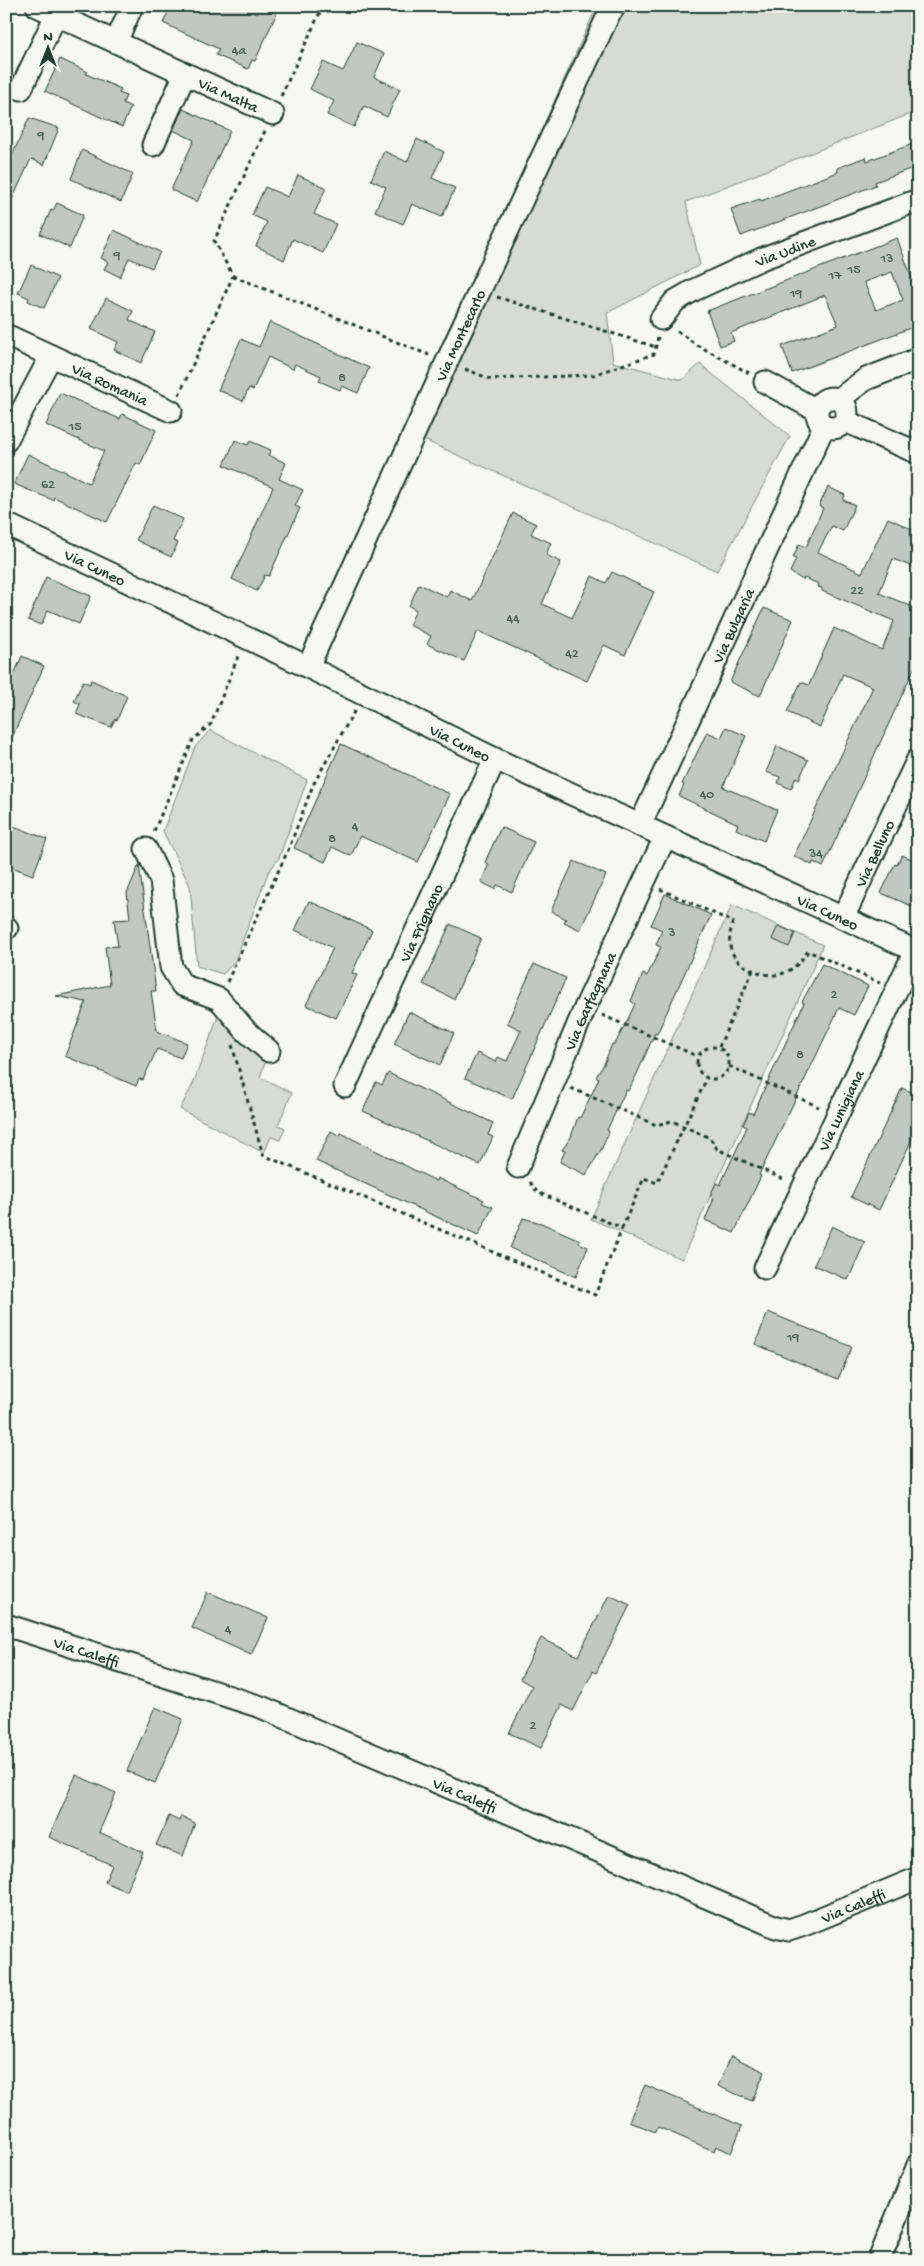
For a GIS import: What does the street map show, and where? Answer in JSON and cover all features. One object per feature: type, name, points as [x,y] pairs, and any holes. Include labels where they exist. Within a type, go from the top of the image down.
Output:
[{"type":"street","points":[[116,42],[132,6]]},
{"type":"street","name":"Via Montecarlo","points":[[308,667],[446,362],[608,14],[615,6]]},
{"type":"street","points":[[21,89],[47,11]]},
{"type":"street","name":"Via Malta","points":[[47,11],[273,114]]},
{"type":"street","name":"Via Malta","points":[[154,145],[185,74]]},
{"type":"street","name":"Via Udine","points":[[661,319],[675,301],[710,282],[761,259],[918,200]]},
{"type":"street","name":"Via Romania","points":[[6,335],[171,411]]},
{"type":"street","points":[[6,441],[51,356]]},
{"type":"street","points":[[820,417],[820,403],[828,398],[839,399],[866,379],[918,359]]},
{"type":"street","points":[[765,382],[807,405],[820,417],[837,427],[845,421],[847,416],[846,407],[839,399]]},
{"type":"street","name":"Via Bulgaria","points":[[640,825],[820,417]]},
{"type":"street","points":[[845,421],[918,453]]},
{"type":"street","name":"Via Cuneo","points":[[6,524],[495,758],[916,951]]},
{"type":"street","name":"Via Frignano","points":[[345,1086],[495,758]]},
{"type":"street","name":"Via Belluno","points":[[842,918],[917,760]]},
{"type":"street","name":"Via Garfagnana","points":[[518,1167],[585,1008],[665,837]]},
{"type":"street","points":[[146,849],[161,880],[171,967],[182,985],[219,998],[246,1031],[269,1051]]},
{"type":"street","name":"Via Lunigiana","points":[[765,1268],[916,951]]},
{"type":"street","name":"Via Caleffi","points":[[6,1625],[260,1707],[776,1927],[789,1930],[804,1925],[918,1878]]},
{"type":"street","points":[[879,2260],[918,2165]]},
{"type":"path","points":[[323,6],[214,241],[233,276],[490,379],[593,375],[654,354],[656,348],[479,291]]},
{"type":"path","points":[[171,411],[233,276]]},
{"type":"path","points":[[661,319],[697,345],[765,382]]},
{"type":"path","points":[[146,849],[193,740],[211,724],[240,653]]},
{"type":"path","points":[[219,998],[289,848],[313,785],[364,694]]},
{"type":"path","points":[[644,881],[733,922],[729,935],[730,948],[743,967],[765,975],[784,973],[800,963],[808,951],[896,990]]},
{"type":"path","points":[[719,1047],[753,970]]},
{"type":"path","points":[[585,1008],[697,1056]]},
{"type":"path","points":[[230,1035],[263,1155],[595,1295],[644,1178],[658,1183],[707,1078]]},
{"type":"path","points":[[709,1046],[719,1047],[728,1055],[729,1066],[727,1072],[718,1078],[702,1076],[697,1067],[697,1056],[704,1048],[709,1046]]},
{"type":"path","points":[[729,1066],[837,1115]]},
{"type":"path","points":[[554,1081],[656,1125],[672,1121],[710,1138],[717,1149],[803,1188]]},
{"type":"path","points":[[518,1167],[536,1192],[622,1228]]},
{"type":"shaded area","points":[[597,6],[918,6],[918,111],[686,202],[700,265],[607,313],[613,362],[682,380],[700,364],[790,436],[717,571],[406,432]]},
{"type":"shaded area","points":[[210,730],[307,780],[279,858],[268,873],[235,961],[223,974],[197,966],[190,886],[163,831],[195,747]]},
{"type":"shaded area","points":[[732,905],[823,945],[682,1259],[591,1219]]},
{"type":"shaded area","points":[[223,1003],[266,1060],[260,1077],[292,1093],[278,1125],[285,1128],[280,1140],[271,1137],[264,1153],[180,1109],[193,1084]]},
{"type":"building","points":[[171,6],[280,6],[255,61],[252,60],[248,69],[216,55],[219,49],[163,23]]},
{"type":"building","points":[[357,42],[384,54],[374,77],[400,89],[387,117],[364,106],[354,127],[327,115],[334,101],[310,89],[323,62],[343,71]]},
{"type":"building","points":[[60,59],[88,72],[86,74],[121,89],[119,93],[126,96],[123,103],[131,107],[122,127],[45,91]]},
{"type":"building","points":[[183,109],[230,131],[197,202],[171,190],[194,140],[173,130]]},
{"type":"building","points":[[29,118],[59,128],[44,165],[32,159],[30,161],[6,213],[6,169]]},
{"type":"building","points":[[417,139],[444,152],[432,178],[455,188],[442,217],[412,204],[403,224],[375,211],[386,187],[371,180],[384,151],[407,162]]},
{"type":"building","points":[[918,142],[918,166],[875,182],[876,185],[741,236],[731,209],[760,199],[761,201],[838,172],[837,168],[866,157],[867,161]]},
{"type":"building","points":[[82,150],[133,174],[121,202],[71,179]]},
{"type":"building","points":[[298,175],[326,188],[314,214],[336,224],[323,253],[293,239],[284,260],[256,246],[267,222],[252,215],[265,187],[288,197]]},
{"type":"building","points":[[57,203],[83,215],[70,248],[40,234],[51,210],[53,211]]},
{"type":"building","points":[[114,230],[160,252],[152,268],[129,258],[120,277],[104,269],[108,262],[101,258]]},
{"type":"building","points":[[897,238],[913,281],[918,279],[918,336],[913,327],[792,373],[782,346],[838,325],[825,295],[731,333],[734,341],[720,346],[707,311]],"holes":[[[892,272],[903,300],[876,310],[864,282]]]},
{"type":"building","points":[[31,265],[58,278],[44,308],[28,301],[29,298],[18,293]]},
{"type":"building","points":[[106,298],[133,311],[129,320],[155,332],[141,363],[114,350],[118,342],[91,329]]},
{"type":"building","points":[[270,322],[369,368],[358,393],[342,386],[340,390],[319,381],[321,376],[295,364],[293,369],[268,357],[253,390],[249,388],[243,401],[218,390],[241,339],[259,347]]},
{"type":"building","points":[[60,393],[120,419],[122,414],[156,430],[140,465],[136,463],[107,522],[54,497],[53,500],[14,484],[28,454],[89,483],[104,451],[46,425]]},
{"type":"building","points":[[235,440],[248,445],[250,441],[271,450],[268,455],[286,463],[279,479],[303,490],[295,506],[300,508],[269,576],[265,575],[257,591],[232,579],[273,487],[224,465]]},
{"type":"building","points":[[828,487],[845,495],[843,500],[855,505],[843,531],[832,526],[818,552],[862,573],[888,518],[918,532],[918,569],[893,559],[879,593],[918,609],[918,660],[823,867],[813,862],[812,865],[794,856],[873,687],[843,674],[820,727],[787,712],[801,682],[809,685],[834,628],[882,650],[894,621],[822,591],[822,588],[818,587],[819,584],[804,578],[803,580],[790,572],[796,559],[793,558],[799,544],[806,547],[823,508],[819,506]]},
{"type":"building","points":[[153,505],[183,519],[173,541],[178,543],[171,557],[136,540]]},
{"type":"building","points":[[513,513],[536,524],[531,534],[551,543],[546,555],[561,562],[542,604],[572,618],[592,576],[606,583],[612,572],[654,592],[625,655],[604,645],[587,681],[478,631],[464,661],[427,644],[431,636],[409,625],[416,610],[409,606],[419,584],[447,597],[450,590],[472,601]]},
{"type":"building","points":[[46,577],[91,596],[79,624],[48,610],[41,625],[28,620]]},
{"type":"building","points":[[764,608],[793,620],[760,696],[730,682]]},
{"type":"building","points":[[22,656],[44,666],[6,751],[6,693]]},
{"type":"building","points":[[91,680],[127,696],[117,720],[115,719],[111,727],[76,714],[80,704],[74,701],[83,681],[90,684]]},
{"type":"building","points":[[726,727],[746,736],[723,787],[777,810],[764,841],[736,829],[738,824],[679,796],[684,785],[682,784],[707,732],[721,738]]},
{"type":"building","points":[[341,744],[450,794],[418,862],[360,836],[351,856],[332,847],[325,862],[294,848]]},
{"type":"building","points":[[777,746],[808,760],[799,779],[796,777],[791,789],[778,783],[780,777],[766,772]]},
{"type":"building","points":[[6,823],[47,839],[33,875],[6,865]]},
{"type":"building","points":[[501,827],[534,842],[512,892],[497,885],[495,889],[481,882],[489,864],[485,862]]},
{"type":"building","points":[[902,855],[918,862],[918,898],[914,907],[881,893],[895,864],[897,865]]},
{"type":"building","points":[[574,861],[606,875],[580,930],[564,922],[566,919],[551,911]]},
{"type":"building","points":[[139,865],[156,991],[151,991],[157,1031],[187,1043],[181,1058],[157,1049],[143,1080],[139,1079],[136,1086],[65,1056],[86,1002],[56,996],[110,985],[105,947],[118,946],[114,920],[130,919],[127,893]]},
{"type":"building","points":[[665,894],[711,915],[657,1034],[655,1033],[628,1091],[626,1090],[607,1130],[609,1131],[602,1148],[586,1175],[560,1162],[565,1151],[562,1150],[571,1137],[578,1117],[580,1118],[594,1089],[599,1078],[596,1077],[604,1064],[612,1044],[615,1044],[635,1004],[631,1001],[643,974],[647,976],[661,947],[656,945],[662,930],[651,925]]},
{"type":"building","points":[[309,901],[372,930],[352,973],[357,975],[336,1018],[306,1005],[333,948],[295,930]]},
{"type":"building","points":[[450,924],[481,938],[454,999],[423,984]]},
{"type":"building","points":[[778,926],[795,933],[789,947],[772,939]]},
{"type":"building","points":[[534,964],[566,978],[512,1099],[465,1078],[477,1053],[496,1062],[498,1057],[507,1061],[521,1030],[507,1023]]},
{"type":"building","points":[[822,964],[868,986],[854,1015],[839,1008],[759,1175],[761,1176],[734,1233],[705,1220],[714,1198],[710,1196],[716,1183],[720,1185],[747,1127],[743,1125],[749,1112],[753,1114],[804,1003],[802,1002]]},
{"type":"building","points":[[409,1012],[454,1033],[440,1065],[394,1044]]},
{"type":"building","points":[[388,1073],[493,1123],[488,1135],[493,1137],[480,1165],[363,1111],[376,1082],[382,1085]]},
{"type":"building","points":[[902,1088],[918,1095],[918,1126],[879,1210],[851,1197]]},
{"type":"building","points":[[331,1131],[340,1136],[341,1133],[436,1181],[437,1178],[484,1200],[482,1203],[493,1207],[478,1236],[316,1161]]},
{"type":"building","points":[[523,1218],[541,1223],[580,1240],[579,1243],[588,1247],[576,1277],[510,1248]]},
{"type":"building","points":[[832,1226],[865,1242],[848,1280],[814,1265]]},
{"type":"building","points":[[768,1312],[852,1347],[838,1379],[755,1344]]},
{"type":"building","points":[[208,1592],[268,1618],[251,1655],[192,1628]]},
{"type":"building","points":[[609,1595],[630,1605],[596,1673],[593,1671],[573,1711],[562,1705],[541,1748],[509,1733],[532,1686],[520,1679],[541,1638],[578,1656]]},
{"type":"building","points":[[155,1707],[183,1719],[155,1783],[127,1771]]},
{"type":"building","points":[[76,1775],[116,1793],[99,1832],[143,1852],[126,1891],[105,1882],[112,1865],[49,1837]]},
{"type":"building","points":[[169,1816],[179,1821],[181,1816],[195,1823],[183,1856],[156,1845]]},
{"type":"building","points":[[731,2056],[765,2072],[752,2101],[718,2086]]},
{"type":"building","points":[[645,2085],[742,2126],[731,2153],[716,2146],[714,2151],[658,2127],[655,2132],[629,2121]]}]
